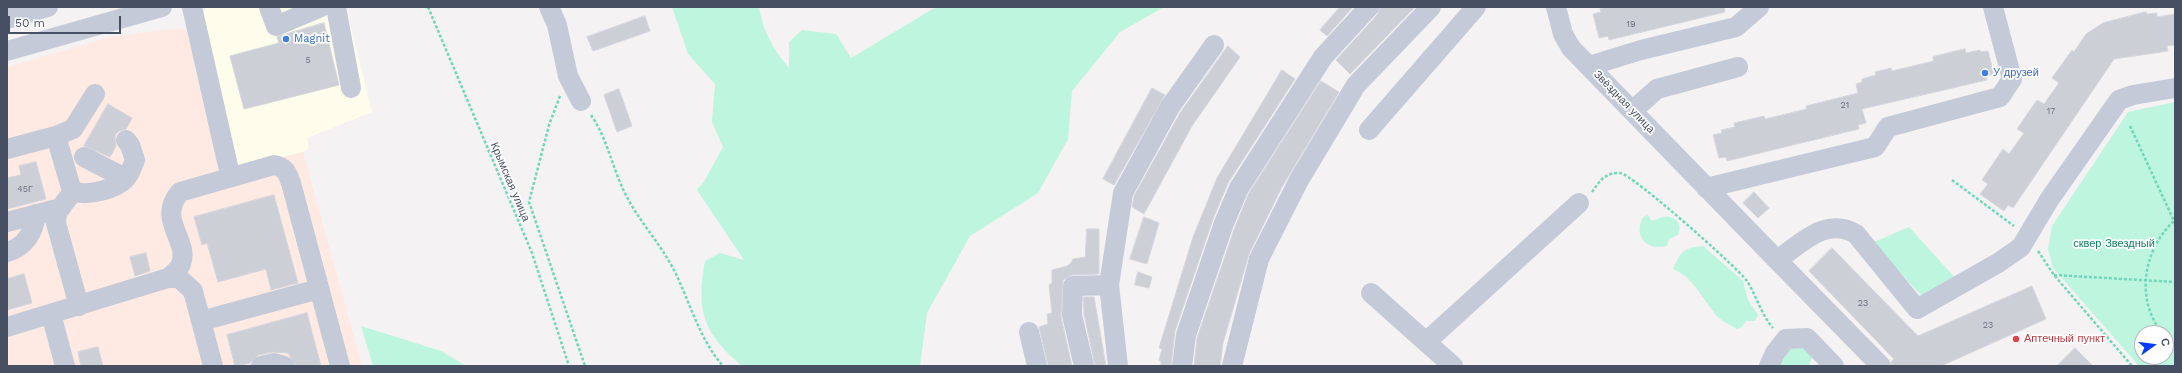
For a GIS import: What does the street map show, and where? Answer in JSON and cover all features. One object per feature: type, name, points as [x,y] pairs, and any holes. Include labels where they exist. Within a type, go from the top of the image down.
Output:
[{"type":"street","points":[[7,19],[48,7]]},
{"type":"street","points":[[7,51],[162,7]]},
{"type":"street","points":[[192,7],[228,166]]},
{"type":"street","points":[[269,7],[276,26],[321,7]]},
{"type":"street","points":[[336,7],[351,88]]},
{"type":"street","points":[[549,7],[557,25],[568,76],[581,101]]},
{"type":"street","points":[[1182,366],[1186,335],[1224,223],[1239,188],[1323,58],[1369,7]]},
{"type":"street","points":[[1232,366],[1259,259],[1300,180],[1356,85],[1431,7]]},
{"type":"street","points":[[1369,130],[1476,7]]},
{"type":"street","name":"Звёздная улица","points":[[1556,7],[1563,34],[1571,48],[1881,366]]},
{"type":"street","points":[[1589,66],[1641,50],[1736,27],[1759,7]]},
{"type":"street","points":[[1706,188],[1875,148],[1888,127],[2000,97],[2012,79],[1993,7]]},
{"type":"street","points":[[1118,366],[1109,285],[1122,194],[1170,107],[1214,45]]},
{"type":"street","points":[[1632,111],[1657,88],[1738,67]]},
{"type":"street","points":[[1777,260],[1824,229],[1846,228],[1856,234],[1917,309],[1998,263],[2021,247],[2026,235],[2119,100],[2133,95],[2175,88]]},
{"type":"street","points":[[7,149],[56,136],[73,129],[95,94]]},
{"type":"street","points":[[56,136],[73,192]]},
{"type":"street","points":[[73,192],[86,194],[120,183],[125,178],[135,160],[130,145],[126,140]]},
{"type":"street","points":[[84,157],[125,178]]},
{"type":"street","points":[[168,278],[182,263],[182,253],[171,215],[172,205],[180,192],[274,165],[282,166],[288,173],[340,366]]},
{"type":"street","points":[[73,192],[60,208],[56,223],[79,306]]},
{"type":"street","points":[[1426,342],[1579,203]]},
{"type":"street","points":[[7,222],[60,208]]},
{"type":"street","points":[[7,252],[19,247],[30,235],[34,226],[36,214]]},
{"type":"street","points":[[7,327],[168,278],[179,278],[193,291],[213,366]]},
{"type":"street","points":[[1084,366],[1072,315],[1072,286],[1109,285]]},
{"type":"street","points":[[201,321],[319,289]]},
{"type":"street","points":[[1371,293],[1453,366]]},
{"type":"street","points":[[51,314],[65,366]]},
{"type":"street","points":[[1029,332],[1037,366]]},
{"type":"street","points":[[1770,366],[1775,353],[1786,339],[1807,338],[1834,366]]},
{"type":"street","points":[[261,366],[274,363],[284,366]]},
{"type":"path","name":"Крымская улица","points":[[428,7],[532,253],[569,366]]},
{"type":"path","points":[[568,76],[549,125],[529,202],[585,366]]},
{"type":"path","points":[[581,101],[600,130],[628,200],[655,238],[680,282],[692,314],[713,355],[723,366]]},
{"type":"path","points":[[2130,126],[2175,221],[2154,248],[2145,281],[2146,301],[2157,325]]},
{"type":"path","points":[[1579,203],[1592,191],[1600,179],[1610,174],[1621,173],[1634,180],[1680,218],[1697,235],[1731,264],[1746,280],[1764,318],[1786,339]]},
{"type":"path","points":[[1952,180],[2026,235],[2054,275],[2132,366]]},
{"type":"path","points":[[2054,275],[2175,282]]},
{"type":"shaded area","points":[[206,7],[346,7],[372,112],[307,138],[309,148],[303,152],[236,168],[202,17]]},
{"type":"shaded area","points":[[182,28],[188,33],[221,172],[303,152],[362,366],[7,366],[7,67],[110,37]]},
{"type":"green space","points":[[672,7],[759,7],[766,32],[778,54],[789,68],[789,42],[802,30],[836,34],[851,58],[936,7],[1164,7],[1120,32],[1072,91],[1068,139],[1038,193],[970,236],[927,313],[920,366],[742,366],[718,343],[706,320],[702,307],[702,279],[705,261],[720,253],[744,260],[697,190],[705,180],[723,147],[712,122],[715,84],[688,54]]},
{"type":"green space","name":"сквер Звездный","points":[[2175,102],[2175,366],[2139,366],[2138,365],[2174,365],[2174,325],[2134,325],[2134,360],[2053,268],[2048,249],[2052,226],[2128,112]]},
{"type":"green space","points":[[1648,215],[1651,220],[1668,217],[1675,219],[1679,224],[1680,228],[1678,235],[1669,239],[1667,246],[1653,246],[1644,241],[1641,236],[1640,224],[1643,217]]},
{"type":"green space","points":[[1909,227],[1958,281],[1921,295],[1872,243]]},
{"type":"green space","points":[[1703,246],[1743,281],[1748,300],[1758,315],[1755,321],[1746,321],[1742,327],[1737,329],[1725,322],[1718,317],[1693,284],[1681,273],[1673,269],[1683,252],[1691,248]]},
{"type":"green space","points":[[361,326],[441,351],[466,366],[373,366]]},
{"type":"green space","points":[[1799,344],[1813,356],[1809,365],[1781,366],[1777,362],[1784,352]]},
{"type":"building","points":[[1340,7],[1353,7],[1327,36],[1320,30]]},
{"type":"building","points":[[1380,7],[1415,7],[1350,74],[1336,60],[1377,15]]},
{"type":"building","points":[[1607,7],[1724,7],[1725,12],[1609,40],[1608,36],[1599,38],[1593,14],[1601,12],[1600,9]]},
{"type":"building","points":[[2146,12],[2147,14],[2157,13],[2157,17],[2175,14],[2175,45],[2167,46],[2168,51],[2114,59],[2013,208],[2008,205],[2004,211],[1980,194],[1988,184],[1982,180],[2003,149],[2009,154],[2024,133],[2017,129],[2037,100],[2044,104],[2059,83],[2052,78],[2072,50],[2074,52],[2086,34],[2103,23]]},
{"type":"building","points":[[645,16],[650,31],[593,51],[587,37]]},
{"type":"building","points":[[324,23],[339,85],[244,109],[230,56],[279,43],[277,37]]},
{"type":"building","points":[[1228,46],[1240,57],[1192,126],[1144,214],[1132,207],[1134,196],[1180,113]]},
{"type":"building","points":[[1965,49],[1966,53],[1980,50],[1980,52],[1988,51],[1994,74],[1986,76],[1987,80],[1862,109],[1866,123],[1858,125],[1859,129],[1727,161],[1726,157],[1719,158],[1713,135],[1722,133],[1721,130],[1735,127],[1734,123],[1764,116],[1765,119],[1807,109],[1806,106],[1858,93],[1856,84],[1862,82],[1862,79],[1876,75],[1875,72],[1891,68],[1892,71],[1934,61],[1933,57]]},
{"type":"building","points":[[1282,70],[1295,79],[1228,183],[1213,219],[1175,331],[1171,366],[1161,366],[1161,361],[1159,360],[1162,349],[1159,348],[1193,237],[1217,178]]},
{"type":"building","points":[[1321,81],[1339,92],[1282,187],[1249,254],[1223,343],[1220,366],[1194,366],[1197,338],[1235,227],[1249,193]]},
{"type":"building","points":[[1152,88],[1165,95],[1114,185],[1103,179]]},
{"type":"building","points":[[619,89],[632,126],[617,132],[604,95]]},
{"type":"building","points":[[108,104],[132,118],[126,129],[119,131],[115,135],[116,146],[110,157],[84,146]]},
{"type":"building","points":[[36,162],[46,199],[7,209],[7,178],[21,175],[19,166]]},
{"type":"building","points":[[1754,192],[1769,208],[1758,218],[1743,203]]},
{"type":"building","points":[[274,195],[298,283],[271,290],[266,269],[218,282],[207,243],[202,245],[194,217]]},
{"type":"building","points":[[1144,217],[1159,223],[1147,264],[1130,259]]},
{"type":"building","points":[[1087,229],[1099,229],[1099,274],[1072,275],[1063,280],[1061,317],[1072,366],[1048,366],[1039,327],[1048,324],[1047,314],[1052,313],[1049,285],[1052,283],[1052,270],[1067,266],[1073,259],[1085,257]]},
{"type":"building","points":[[1832,248],[1918,336],[2032,286],[2046,319],[1941,366],[1892,366],[1891,362],[1894,359],[1809,271]]},
{"type":"building","points":[[146,253],[150,271],[135,276],[130,257]]},
{"type":"building","points":[[1138,272],[1152,277],[1149,288],[1135,285]]},
{"type":"building","points":[[24,274],[32,303],[7,310],[7,279]]},
{"type":"building","points":[[1084,297],[1094,297],[1106,366],[1095,366],[1084,314]]},
{"type":"building","points":[[307,313],[321,366],[295,366],[288,353],[272,352],[258,355],[250,363],[235,366],[227,335]]},
{"type":"building","points":[[98,347],[103,366],[81,366],[78,352]]},
{"type":"building","points":[[2075,348],[2093,366],[2057,366]]},
{"type":"place","name":"Magnit","points":[[286,39]]},
{"type":"place","name":"У друзей","points":[[1985,73]]},
{"type":"place","name":"Аптечный пункт","points":[[2016,339]]}]
